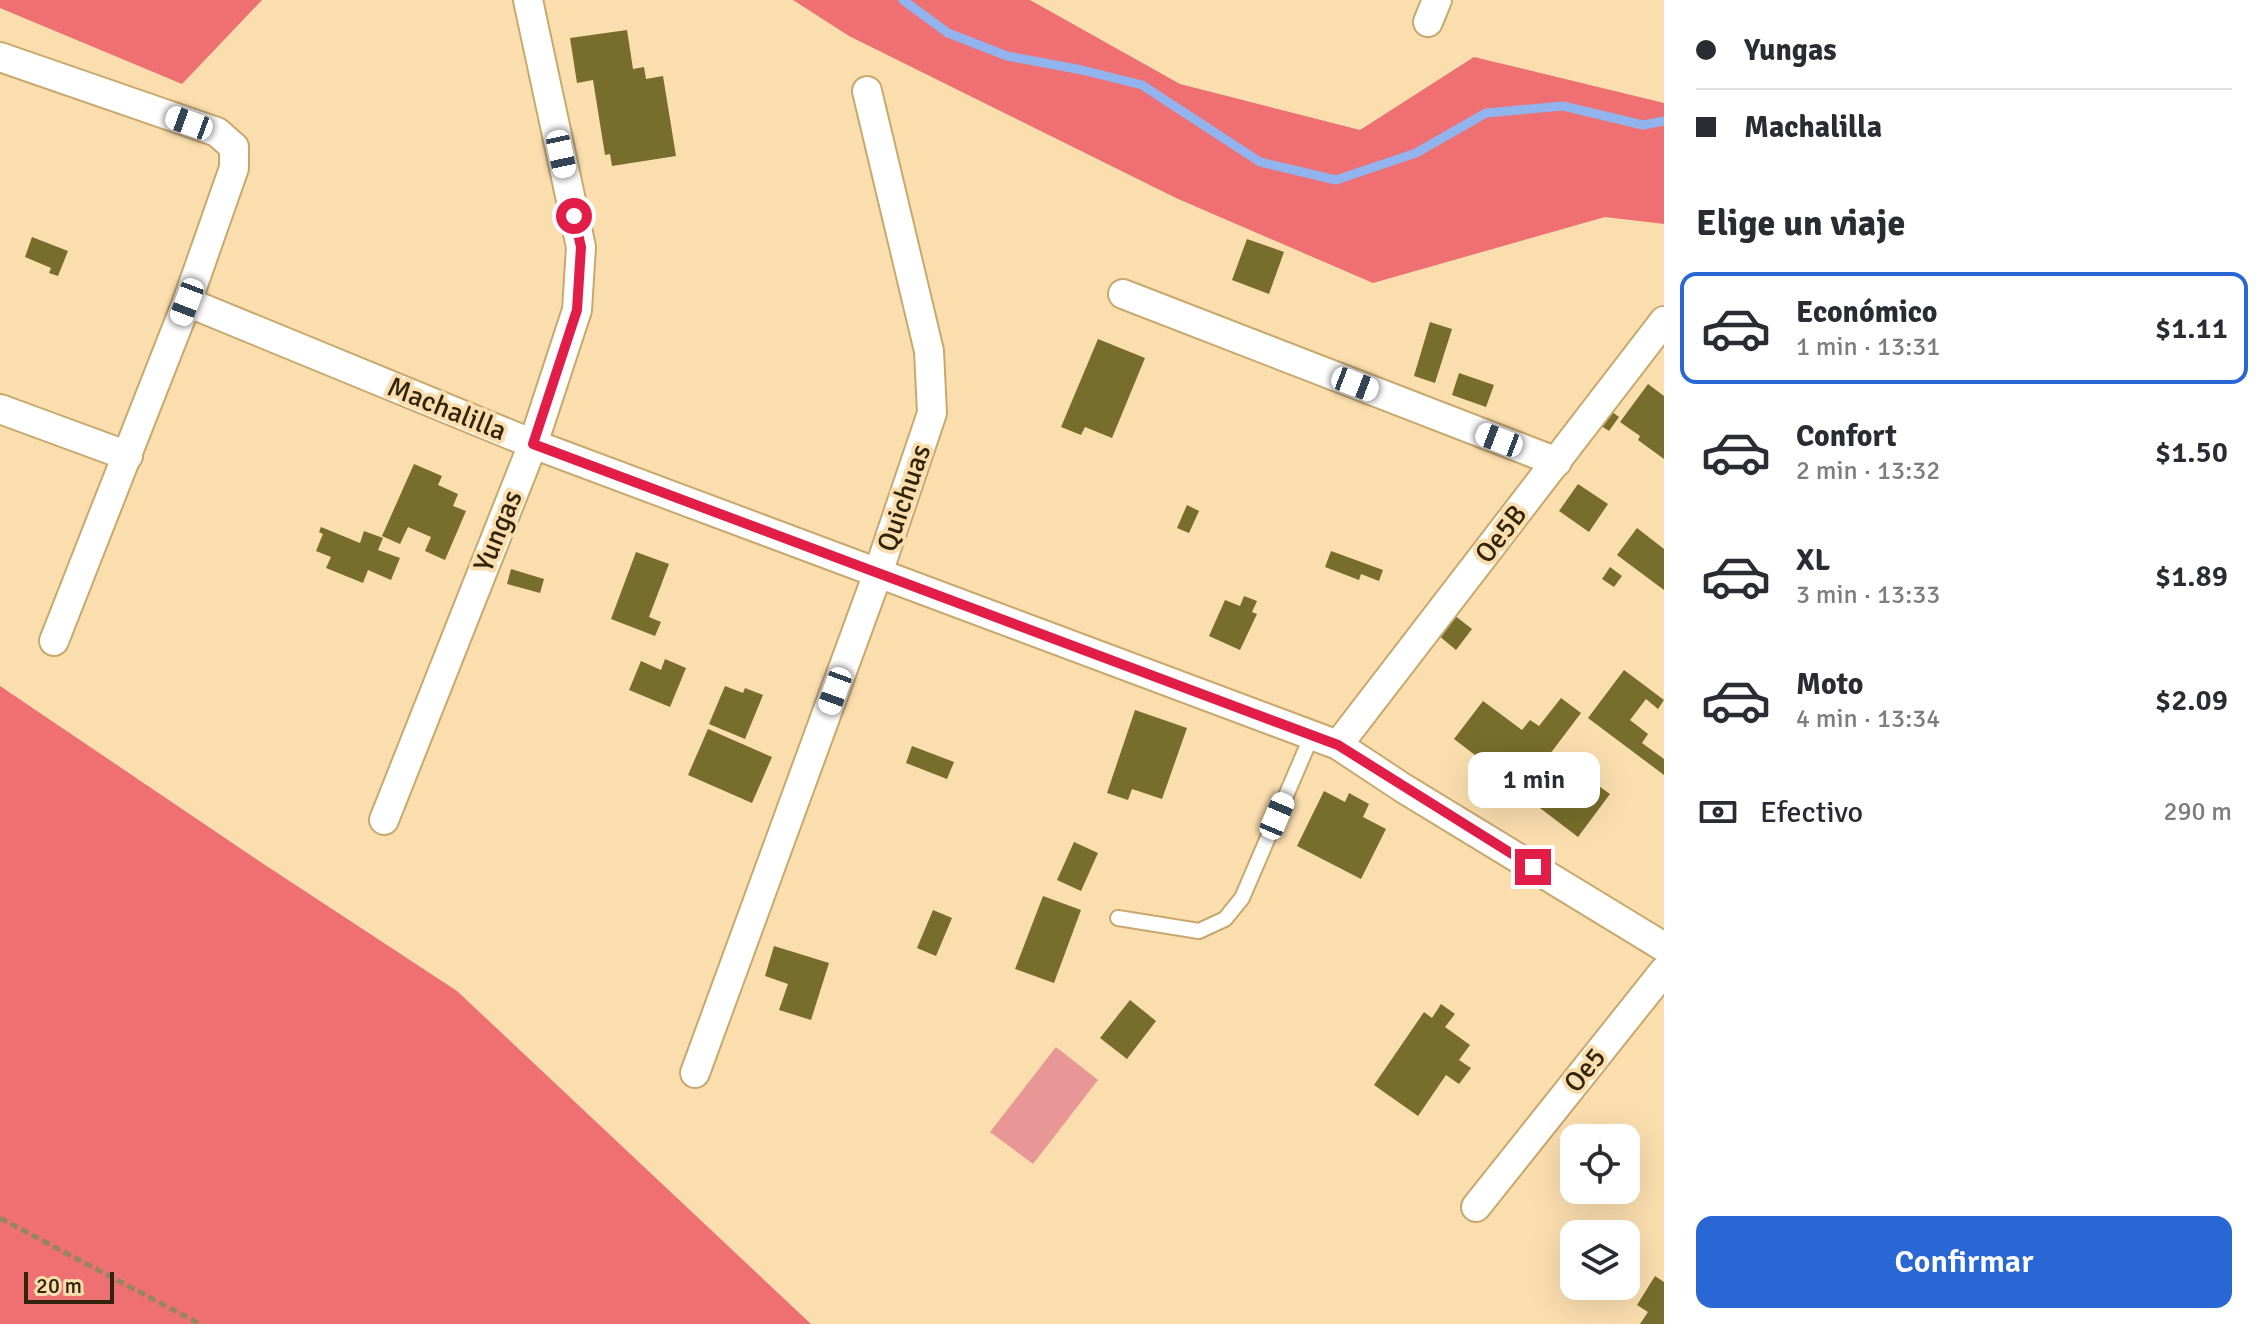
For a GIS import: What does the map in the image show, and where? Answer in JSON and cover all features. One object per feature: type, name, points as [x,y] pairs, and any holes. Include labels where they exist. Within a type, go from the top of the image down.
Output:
[{"type":"street","name":"Yungas","points":[[384,820],[533,444],[577,310],[581,247],[528,0]]},
{"type":"street","points":[[0,57],[217,132],[234,147],[234,168],[187,302],[54,641]]},
{"type":"street","name":"Quichuas","points":[[695,1073],[878,573],[932,413],[929,351],[867,91]]},
{"type":"street","points":[[1123,294],[1557,462]]},
{"type":"street","name":"Machalilla","points":[[187,302],[533,444],[1325,740],[1664,947]]},
{"type":"street","name":"Oe5B","points":[[1325,740],[1557,462],[1664,321]]},
{"type":"street","points":[[0,409],[128,456]]},
{"type":"street","name":"Oe5","points":[[1476,1207],[1664,971]]},
{"type":"lane","points":[[1118,918],[1199,931],[1225,919],[1242,898],[1325,740]]},
{"type":"path","points":[[0,1218],[200,1324]]},
{"type":"shaded area","points":[[0,0],[262,0],[182,84],[0,8]]},
{"type":"shaded area","points":[[793,0],[1030,0],[1180,84],[1360,130],[1474,57],[1664,103],[1664,224],[1605,217],[1373,283],[1176,198],[849,36]]},
{"type":"shaded area","points":[[0,686],[457,991],[811,1324],[0,1324]]},
{"type":"shaded area","points":[[1056,1047],[1098,1080],[1033,1164],[990,1132]]},
{"type":"building","points":[[627,30],[633,69],[644,67],[646,79],[663,76],[676,156],[612,166],[610,154],[605,155],[593,80],[577,83],[570,38]]},
{"type":"building","points":[[32,237],[68,251],[58,276],[49,273],[51,268],[25,257]]},
{"type":"building","points":[[1247,239],[1284,252],[1269,294],[1232,280]]},
{"type":"building","points":[[1430,322],[1452,329],[1435,383],[1414,376]]},
{"type":"building","points":[[1098,339],[1145,358],[1112,438],[1085,427],[1081,435],[1061,427]]},
{"type":"building","points":[[1459,373],[1494,385],[1486,407],[1452,395]]},
{"type":"building","points":[[1648,384],[1664,396],[1664,459],[1620,422]]},
{"type":"building","points":[[1607,408],[1619,417],[1609,431],[1597,423]]},
{"type":"building","points":[[414,464],[442,476],[438,485],[458,494],[453,506],[466,511],[445,560],[425,551],[431,537],[408,527],[400,544],[382,536]]},
{"type":"building","points":[[1578,484],[1608,504],[1589,532],[1559,511]]},
{"type":"building","points":[[1187,505],[1199,511],[1189,533],[1177,528]]},
{"type":"building","points":[[321,527],[360,543],[364,531],[383,538],[378,550],[400,558],[391,580],[368,570],[363,583],[326,568],[331,557],[316,551],[323,534],[319,532]]},
{"type":"building","points":[[1637,528],[1664,549],[1664,590],[1617,555]]},
{"type":"building","points":[[1331,551],[1383,570],[1379,581],[1361,574],[1359,580],[1325,567]]},
{"type":"building","points":[[636,552],[669,564],[649,617],[661,622],[655,636],[611,619]]},
{"type":"building","points":[[1610,567],[1622,576],[1614,587],[1602,579]]},
{"type":"building","points":[[511,569],[544,579],[540,593],[507,584]]},
{"type":"building","points":[[1244,596],[1257,601],[1252,612],[1257,614],[1240,650],[1209,636],[1225,600],[1240,606]]},
{"type":"building","points":[[1454,615],[1472,629],[1456,650],[1438,635]]},
{"type":"building","points":[[665,659],[686,668],[670,707],[629,690],[641,661],[661,670]]},
{"type":"building","points":[[1624,670],[1664,700],[1658,709],[1646,699],[1630,720],[1648,734],[1642,743],[1664,759],[1664,775],[1588,718]]},
{"type":"building","points":[[725,686],[743,693],[745,688],[763,695],[745,739],[709,724]]},
{"type":"building","points":[[1561,698],[1581,713],[1522,791],[1454,739],[1483,701],[1522,730],[1530,720],[1539,726]]},
{"type":"building","points":[[1135,710],[1187,728],[1162,799],[1132,789],[1128,800],[1107,793]]},
{"type":"building","points":[[708,729],[772,757],[752,803],[688,775]]},
{"type":"building","points":[[912,746],[954,762],[947,779],[906,763]]},
{"type":"building","points":[[1559,773],[1588,795],[1596,784],[1610,794],[1578,837],[1536,805]]},
{"type":"building","points":[[1324,791],[1345,802],[1349,793],[1369,804],[1363,817],[1386,829],[1361,879],[1297,846]]},
{"type":"building","points":[[1074,842],[1098,853],[1081,891],[1057,880]]},
{"type":"building","points":[[1043,896],[1081,910],[1054,983],[1015,969]]},
{"type":"building","points":[[933,910],[952,918],[936,956],[917,948]]},
{"type":"building","points":[[774,946],[829,963],[811,1020],[779,1010],[788,984],[765,976]]},
{"type":"building","points":[[1130,1000],[1156,1021],[1127,1059],[1100,1038]]},
{"type":"building","points":[[1441,1004],[1455,1014],[1445,1027],[1470,1045],[1459,1060],[1471,1068],[1459,1084],[1446,1075],[1418,1116],[1374,1085],[1424,1012],[1432,1018]]},
{"type":"building","points":[[1655,1276],[1664,1282],[1664,1324],[1640,1324],[1648,1312],[1637,1305]]},
{"type":"waterway","points":[[903,0],[948,33],[1007,56],[1142,85],[1260,162],[1336,180],[1416,153],[1486,113],[1563,106],[1643,125],[1664,121]]},
{"type":"route","points":[[574,216],[581,247],[577,310],[533,444],[1338,745],[1533,867]]}]
